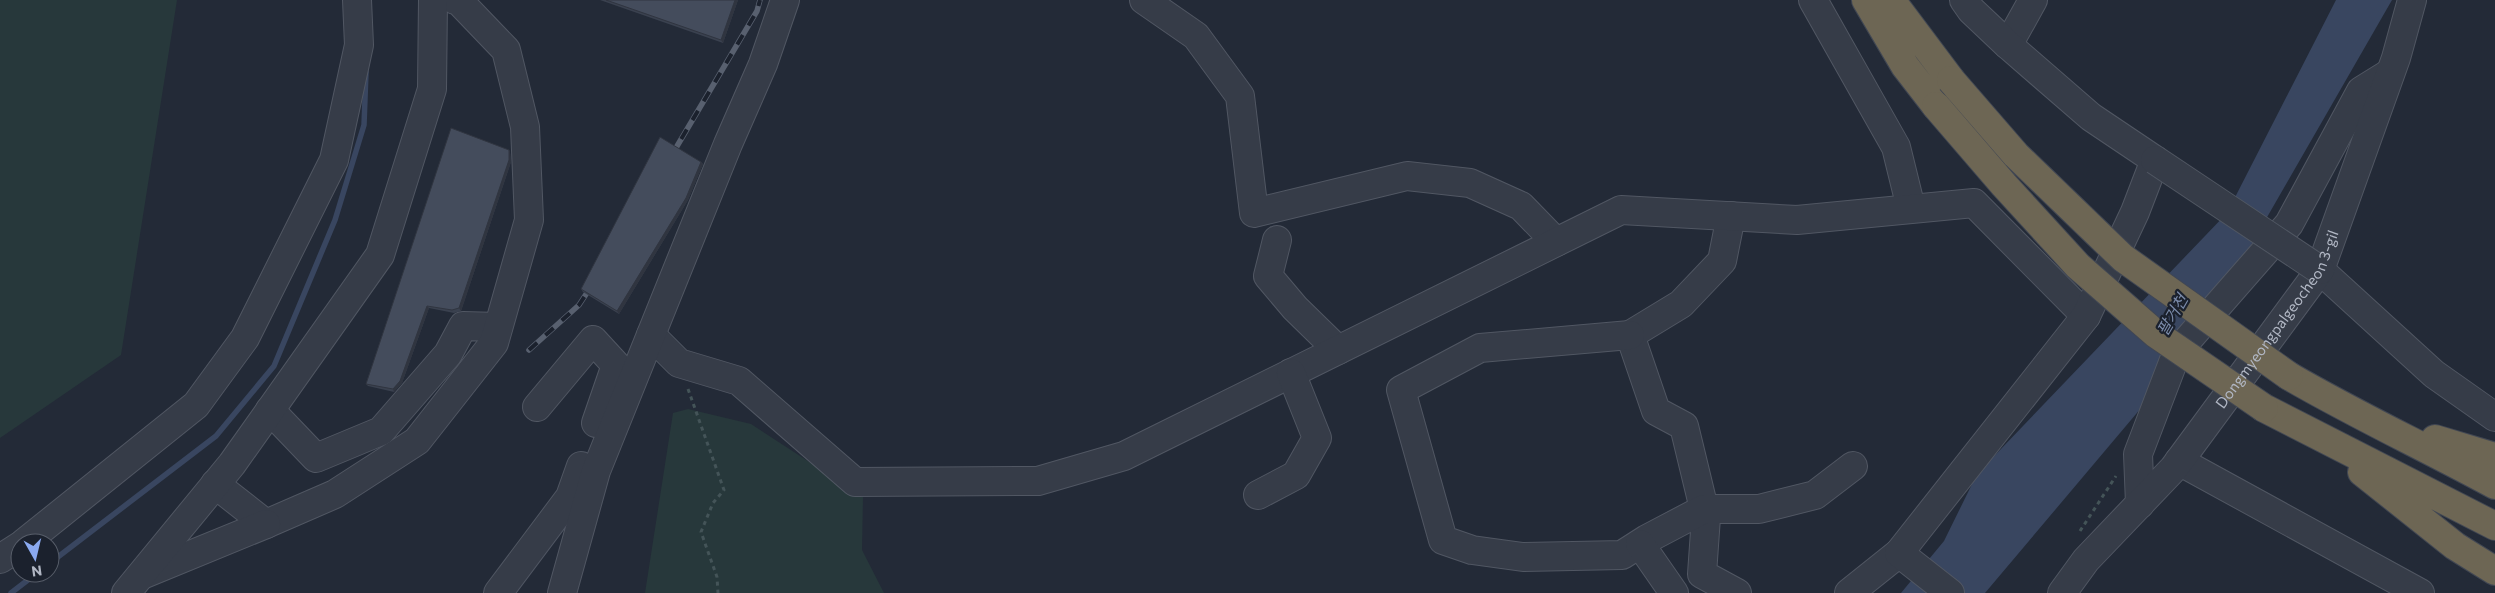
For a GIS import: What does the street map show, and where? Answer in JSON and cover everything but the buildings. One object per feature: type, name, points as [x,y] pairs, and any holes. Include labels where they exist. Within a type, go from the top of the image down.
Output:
[{"type":"highway","points":[[1866,0],[1905,66],[1936,106],[2004,185],[2078,266],[2156,334],[2264,408],[2495,526]]},
{"type":"highway","points":[[1892,0],[1951,80],[2016,155],[2123,258],[2289,376],[2354,414],[2416,442],[2495,485]]},
{"type":"highway","points":[[2354,414],[2495,457]]},
{"type":"highway","points":[[2320,438],[2455,546],[2495,571]]},
{"type":"street","points":[[36,533],[196,405],[245,338],[334,160],[359,45],[357,0]]},
{"type":"street","points":[[134,584],[215,484],[380,255],[432,90],[434,0]]},
{"type":"street","points":[[134,584],[335,494],[418,441],[494,343],[529,220],[525,127],[506,50],[459,1],[455,0]]},
{"type":"street","points":[[562,593],[596,470],[728,144],[763,64],[785,0]]},
{"type":"street","points":[[1144,0],[1196,36],[1240,96],[1254,213],[1408,176],[1470,182],[1521,206],[1556,242]]},
{"type":"street","points":[[1813,0],[1896,147],[1911,208]]},
{"type":"street","points":[[1964,0],[2008,45],[2091,117],[2320,270],[2434,374],[2495,417]]},
{"type":"street","points":[[2008,45],[2033,0]]},
{"type":"street","name":"Dongmyeongpalgeocheon 3-gil","points":[[2062,593],[2086,560],[2179,462],[2320,270],[2390,73],[2412,0]]},
{"type":"street","points":[[2140,504],[2138,454],[2177,352],[2289,224],[2361,91],[2390,73]]},
{"type":"street","points":[[1849,593],[1899,553],[2086,316],[2135,212],[2155,160]]},
{"type":"street","points":[[651,334],[679,363],[739,381],[855,482],[1038,482],[1124,456],[1621,210],[1797,220],[1974,203],[2086,316]]},
{"type":"street","points":[[1730,216],[1722,261],[1681,304],[1630,335],[1480,348],[1401,390],[1443,540],[1472,550],[1523,557],[1622,555],[1704,509],[1759,509],[1815,495],[1853,466]]},
{"type":"street","points":[[1278,240],[1268,276],[1295,308],[1338,350]]},
{"type":"street","points":[[270,410],[316,458],[381,431],[448,354],[463,326],[498,327]]},
{"type":"street","points":[[1630,335],[1656,411],[1684,426],[1706,516],[1702,574],[1737,593]]},
{"type":"street","points":[[498,593],[570,497],[616,366],[593,340],[537,407]]},
{"type":"street","points":[[1258,495],[1296,475],[1317,438],[1291,374]]},
{"type":"street","points":[[2179,462],[2420,593]]},
{"type":"street","points":[[215,484],[266,524]]},
{"type":"street","points":[[1640,544],[1674,593]]},
{"type":"street","points":[[1899,553],[1950,593]]},
{"type":"path","points":[[679,363],[724,490],[712,503],[701,532],[716,577],[718,593]]},
{"type":"shaded area","points":[[0,0],[177,0],[121,355],[0,438]]},
{"type":"shaded area","points":[[688,409],[751,424],[863,497],[862,550],[884,593],[645,593],[673,413]]},
{"type":"water","name":"팔거천","points":[[2336,0],[2392,0],[2243,259],[2147,401],[1985,593],[1901,593],[1944,541],[1977,474],[2227,213]]},
{"type":"waterway","points":[[60,555],[216,436],[274,366],[335,220],[364,125],[366,72]]},
{"type":"waterway","points":[[11,593],[24,583]]},
{"type":"railway","points":[[670,158],[757,11],[760,0]]},
{"type":"railway","points":[[529,350],[579,305],[594,282]]}]
